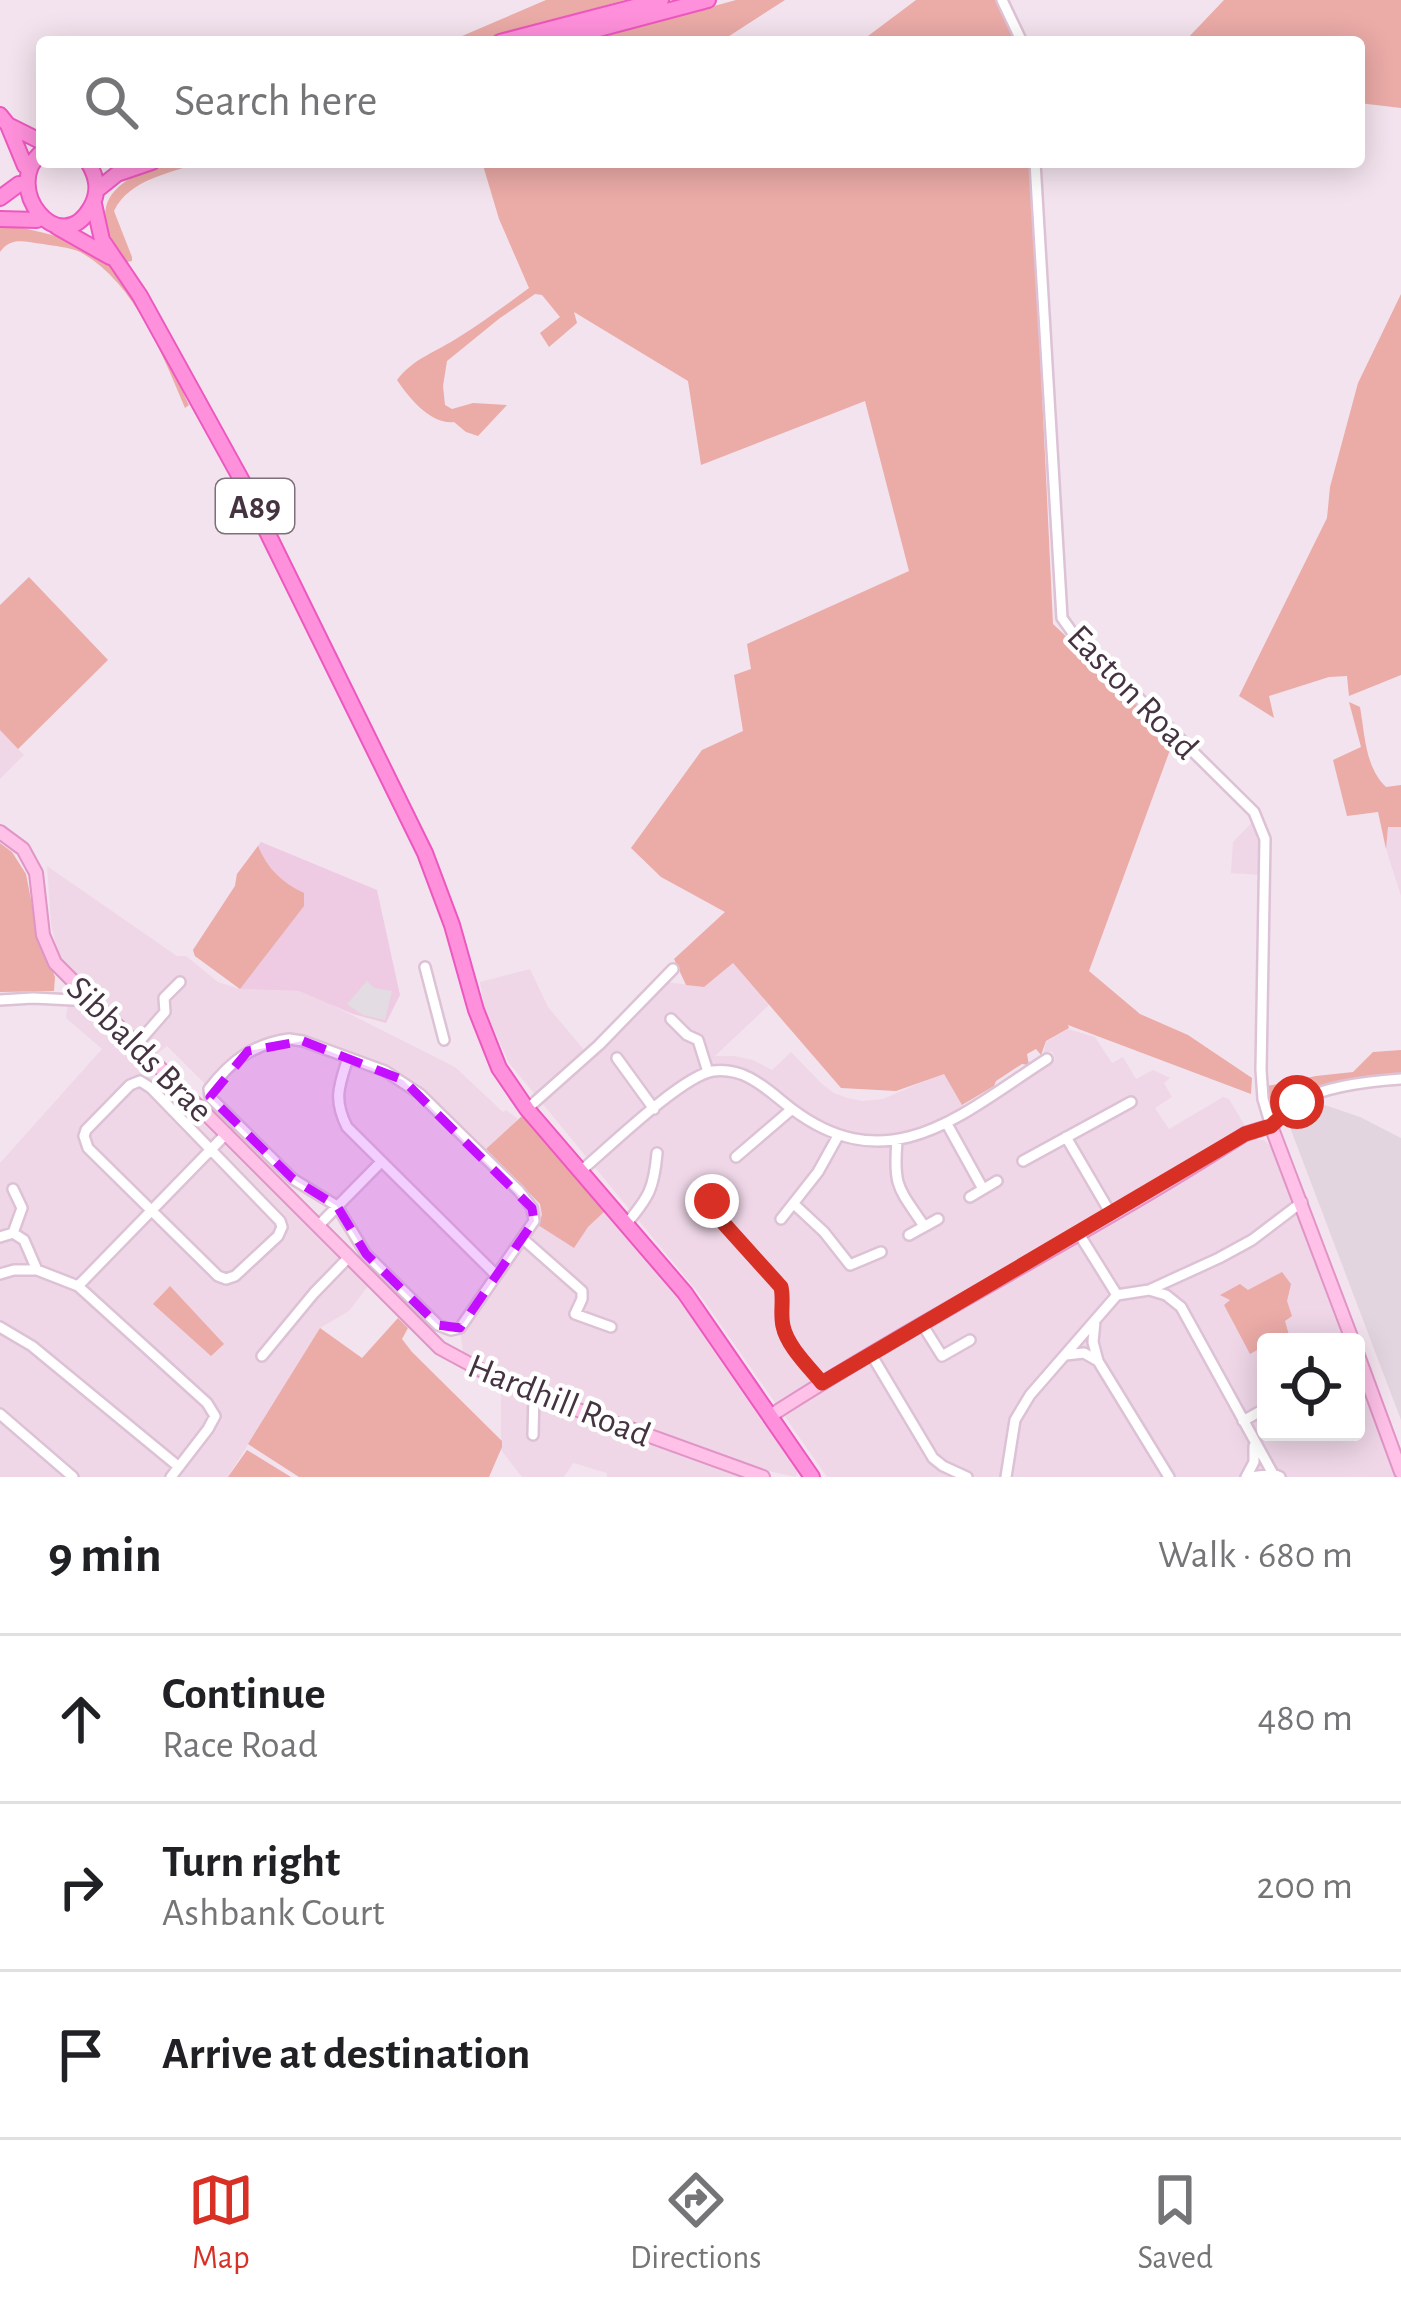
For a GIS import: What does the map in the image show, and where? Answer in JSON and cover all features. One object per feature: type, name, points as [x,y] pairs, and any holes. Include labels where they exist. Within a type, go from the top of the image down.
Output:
[{"type":"main road","points":[[523,36],[661,0]]},
{"type":"main road","points":[[573,36],[708,0]]},
{"type":"main road","points":[[4,120],[36,139]]},
{"type":"main road","points":[[4,120],[25,166]]},
{"type":"main road","points":[[36,157],[25,166],[19,184],[23,204],[37,220]]},
{"type":"main road","name":"A89","points":[[92,168],[102,240],[140,296],[242,479],[425,853],[499,1068],[527,1109],[685,1293],[812,1477]]},
{"type":"main road","points":[[55,226],[86,215],[95,196],[117,174],[134,168]]},
{"type":"main road","points":[[0,198],[19,184]]},
{"type":"main road","points":[[0,218],[37,220]]},
{"type":"main road","name":"A89","points":[[37,220],[115,260]]},
{"type":"main road","name":"Sibbalds Brae","points":[[0,832],[23,849],[36,873],[43,935],[56,963],[227,1133]]},
{"type":"main road","points":[[770,1416],[1245,1134],[1271,1126],[1350,1333]]},
{"type":"main road","name":"Hardhill Road","points":[[227,1133],[440,1348],[534,1394],[763,1477]]},
{"type":"main road","points":[[1365,1373],[1401,1472]]},
{"type":"street","points":[[1002,0],[1019,36]]},
{"type":"street","name":"Easton Road","points":[[1035,168],[1062,618],[1260,822],[1266,875],[1261,1070],[1271,1126]]},
{"type":"street","points":[[425,968],[443,1040]]},
{"type":"street","points":[[527,1109],[599,1045],[673,969]]},
{"type":"street","points":[[137,1044],[165,1012],[164,998],[179,982]]},
{"type":"street","points":[[0,1000],[93,1001]]},
{"type":"street","points":[[670,1018],[698,1040],[707,1072]]},
{"type":"street","points":[[303,1040],[348,1058],[385,1071],[420,1094],[532,1208],[534,1220],[460,1328],[438,1325],[366,1254],[337,1206],[293,1179],[210,1097],[209,1089],[230,1066],[262,1043],[303,1040]]},
{"type":"street","points":[[348,1058],[338,1092],[347,1127],[496,1275]]},
{"type":"street","points":[[617,1058],[654,1109]]},
{"type":"street","points":[[582,1170],[707,1072],[736,1070],[838,1136],[897,1141],[947,1124],[1047,1059]]},
{"type":"street","points":[[1271,1126],[1297,1102],[1315,1094],[1401,1079]]},
{"type":"street","points":[[140,1081],[212,1150],[276,1215],[282,1227],[236,1276],[226,1279],[88,1148],[84,1136],[130,1085],[140,1081]]},
{"type":"street","points":[[1023,1161],[1131,1102]]},
{"type":"street","points":[[736,1157],[792,1109]]},
{"type":"street","points":[[947,1124],[983,1189]]},
{"type":"street","points":[[78,1286],[227,1133]]},
{"type":"street","points":[[781,1219],[818,1172],[838,1136]]},
{"type":"street","points":[[1066,1137],[1111,1214]]},
{"type":"street","points":[[897,1141],[898,1188],[924,1226]]},
{"type":"street","points":[[627,1223],[655,1184],[657,1153]]},
{"type":"street","points":[[318,1226],[381,1162]]},
{"type":"street","points":[[970,1197],[997,1180]]},
{"type":"street","points":[[13,1233],[22,1208],[14,1189]]},
{"type":"street","points":[[1006,1477],[1015,1420],[1030,1395],[1117,1295],[1149,1290],[1184,1275],[1252,1240],[1302,1202]]},
{"type":"street","points":[[795,1205],[850,1265],[881,1252]]},
{"type":"street","points":[[718,1217],[781,1287],[786,1336],[822,1383]]},
{"type":"street","points":[[909,1235],[938,1219]]},
{"type":"street","points":[[0,1237],[13,1233],[24,1240],[37,1270]]},
{"type":"street","points":[[1079,1234],[1117,1295]]},
{"type":"street","points":[[522,1238],[582,1291],[575,1314],[611,1327]]},
{"type":"street","points":[[262,1356],[314,1292],[350,1257]]},
{"type":"street","points":[[0,1274],[37,1270],[78,1286],[207,1403],[214,1416],[208,1430],[171,1477]]},
{"type":"street","points":[[1180,1307],[1178,1290],[1184,1275]]},
{"type":"street","points":[[1149,1290],[1166,1295],[1180,1307],[1277,1476]]},
{"type":"street","points":[[1095,1321],[1098,1361],[1168,1477]]},
{"type":"street","points":[[922,1324],[942,1356],[970,1340]]},
{"type":"street","points":[[0,1327],[32,1346],[178,1467]]},
{"type":"street","points":[[1066,1355],[1084,1353],[1098,1361]]},
{"type":"street","points":[[871,1354],[930,1454],[967,1477]]},
{"type":"street","points":[[533,1435],[534,1394]]},
{"type":"street","points":[[1243,1421],[1257,1413]]},
{"type":"street","points":[[0,1414],[73,1477]]},
{"type":"street","points":[[1253,1441],[1254,1462],[1248,1477],[1277,1476]]},
{"type":"highlighted area","points":[[303,1041],[403,1080],[532,1208],[534,1221],[460,1328],[438,1325],[366,1254],[337,1206],[293,1179],[210,1097],[248,1051]]},
{"type":"shaded area","points":[[546,0],[625,0],[496,36],[462,36]]},
{"type":"shaded area","points":[[736,0],[785,0],[729,36],[606,36]]},
{"type":"shaded area","points":[[916,0],[997,0],[1017,36],[868,36]]},
{"type":"shaded area","points":[[1224,0],[1401,0],[1401,108],[1365,104],[1365,36],[1190,36]]},
{"type":"shaded area","points":[[184,168],[130,191],[114,211],[132,257],[127,262],[114,243],[105,212],[118,188],[147,170]]},
{"type":"shaded area","points":[[484,168],[1031,168],[1053,624],[1174,739],[1089,971],[1140,1014],[1188,1035],[1252,1078],[1251,1094],[1068,1025],[1046,1041],[1041,1055],[1036,1049],[1027,1054],[1029,1065],[1022,1064],[962,1105],[944,1074],[896,1091],[841,1088],[733,963],[704,987],[686,985],[674,959],[725,912],[661,877],[631,848],[702,750],[743,731],[734,675],[751,669],[747,644],[909,571],[865,401],[701,465],[688,381],[574,312],[577,323],[549,347],[540,333],[560,317],[542,295],[535,294],[447,361],[445,405],[452,409],[473,403],[507,405],[478,436],[421,409],[397,380],[403,373],[529,288],[499,219]]},
{"type":"shaded area","points":[[14,226],[83,246],[115,268],[151,325],[189,405],[185,408],[144,321],[116,281],[71,249],[19,241],[0,252],[0,227]]},
{"type":"shaded area","points":[[1401,294],[1401,675],[1349,696],[1347,676],[1269,696],[1274,718],[1239,696],[1327,518],[1330,487],[1358,383]]},
{"type":"shaded area","points":[[29,577],[108,660],[18,749],[0,730],[0,605]]},
{"type":"shaded area","points":[[1349,702],[1360,707],[1367,750],[1379,779],[1386,787],[1401,785],[1401,827],[1388,827],[1386,849],[1378,812],[1347,816],[1333,760],[1361,747]]},
{"type":"shaded area","points":[[0,730],[24,755],[0,779]]},
{"type":"shaded area","points":[[1255,819],[1262,843],[1260,875],[1231,873],[1233,842]]},
{"type":"shaded area","points":[[1388,826],[1401,827],[1401,896],[1386,849]]},
{"type":"shaded area","points":[[261,842],[377,890],[400,995],[386,1023],[299,991],[240,989],[195,956],[193,950],[235,886],[237,874]]},
{"type":"shaded area","points":[[0,843],[26,874],[37,931],[55,977],[54,991],[0,992]]},
{"type":"shaded area","points":[[258,846],[276,874],[304,893],[304,906],[240,989],[193,950]]},
{"type":"shaded area","points":[[47,866],[218,982],[240,989],[299,991],[455,1067],[503,1112],[518,1119],[487,1149],[574,1248],[605,1211],[706,1337],[798,1468],[796,1477],[764,1470],[554,1394],[463,1352],[460,1329],[451,1330],[366,1254],[337,1206],[293,1179],[210,1097],[209,1088],[167,1046],[157,1054],[60,961],[51,925]]},
{"type":"shaded area","points":[[732,962],[769,1005],[715,1056],[753,1060],[772,1070],[791,1052],[834,1093],[862,1101],[883,1099],[943,1073],[969,1114],[1055,1059],[1052,1051],[1043,1056],[1046,1042],[1068,1029],[1095,1037],[1112,1063],[1123,1057],[1136,1079],[1153,1070],[1170,1078],[1164,1083],[1172,1097],[1155,1108],[1169,1129],[1223,1097],[1229,1099],[1248,1138],[1264,1140],[1275,1150],[1346,1333],[1257,1333],[1257,1441],[1365,1441],[1365,1383],[1400,1477],[827,1477],[700,1295],[509,1063],[485,1010],[480,982],[530,969],[548,1007],[590,1057],[666,982],[704,987]]},
{"type":"shaded area","points":[[367,981],[374,988],[392,991],[385,1020],[363,1015],[347,1004]]},
{"type":"shaded area","points":[[68,1002],[90,1007],[116,1030],[369,1285],[349,1311],[320,1328],[228,1477],[0,1477],[0,1163],[102,1049],[66,1018]]},
{"type":"shaded area","points":[[1401,1050],[1401,1075],[1315,1091],[1273,1119],[1267,1086],[1353,1072],[1373,1052]]},
{"type":"shaded area","points":[[1313,1101],[1401,1138],[1401,1420],[1288,1122],[1296,1110]]},
{"type":"shaded area","points":[[522,1116],[605,1211],[574,1248],[538,1225],[540,1204],[486,1149]]},
{"type":"shaded area","points":[[1282,1272],[1291,1284],[1287,1301],[1292,1316],[1285,1321],[1288,1333],[1257,1333],[1257,1350],[1250,1354],[1224,1305],[1230,1300],[1220,1295],[1240,1284],[1248,1290]]},
{"type":"shaded area","points":[[170,1286],[224,1344],[211,1356],[153,1304]]},
{"type":"shaded area","points":[[398,1318],[408,1328],[402,1339],[412,1352],[502,1441],[489,1477],[299,1477],[248,1444],[320,1328],[362,1358]]},
{"type":"shaded area","points":[[501,1386],[753,1477],[607,1477],[607,1473],[573,1463],[564,1477],[522,1477],[501,1450]]},
{"type":"shaded area","points":[[247,1450],[291,1477],[228,1477]]},
{"type":"route","points":[[712,1201],[720,1206],[718,1217],[781,1287],[786,1336],[822,1383],[1245,1134],[1271,1126],[1297,1102]]}]
